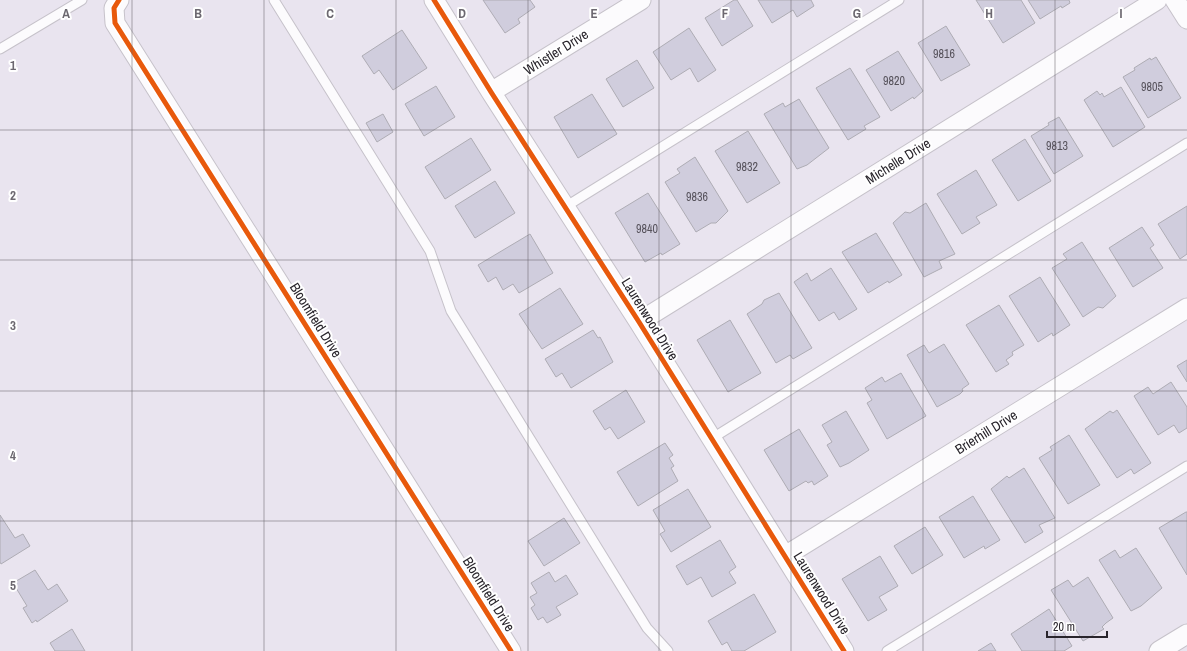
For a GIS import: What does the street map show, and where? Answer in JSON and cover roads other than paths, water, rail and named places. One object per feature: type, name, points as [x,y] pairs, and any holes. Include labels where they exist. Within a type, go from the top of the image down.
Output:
[{"type":"street","name":"Bloomfield Drive","points":[[119,0],[114,8],[115,23],[511,651]]},
{"type":"street","name":"Laurenwood Drive","points":[[434,0],[844,651]]},
{"type":"street","name":"Whistler Drive","points":[[491,92],[641,0]]},
{"type":"street","name":"Michelle Drive","points":[[638,322],[1158,0]]},
{"type":"street","points":[[1175,0],[1187,19]]},
{"type":"street","name":"Brierhill Drive","points":[[785,556],[1187,308]]},
{"type":"street","points":[[1159,651],[1187,634]]},
{"type":"lane","points":[[0,49],[82,0]]},
{"type":"lane","points":[[274,0],[430,251],[451,311],[647,628],[668,651]]},
{"type":"lane","points":[[565,207],[899,0]]},
{"type":"lane","points":[[711,438],[1187,144]]},
{"type":"lane","points":[[887,651],[1187,466]]}]
